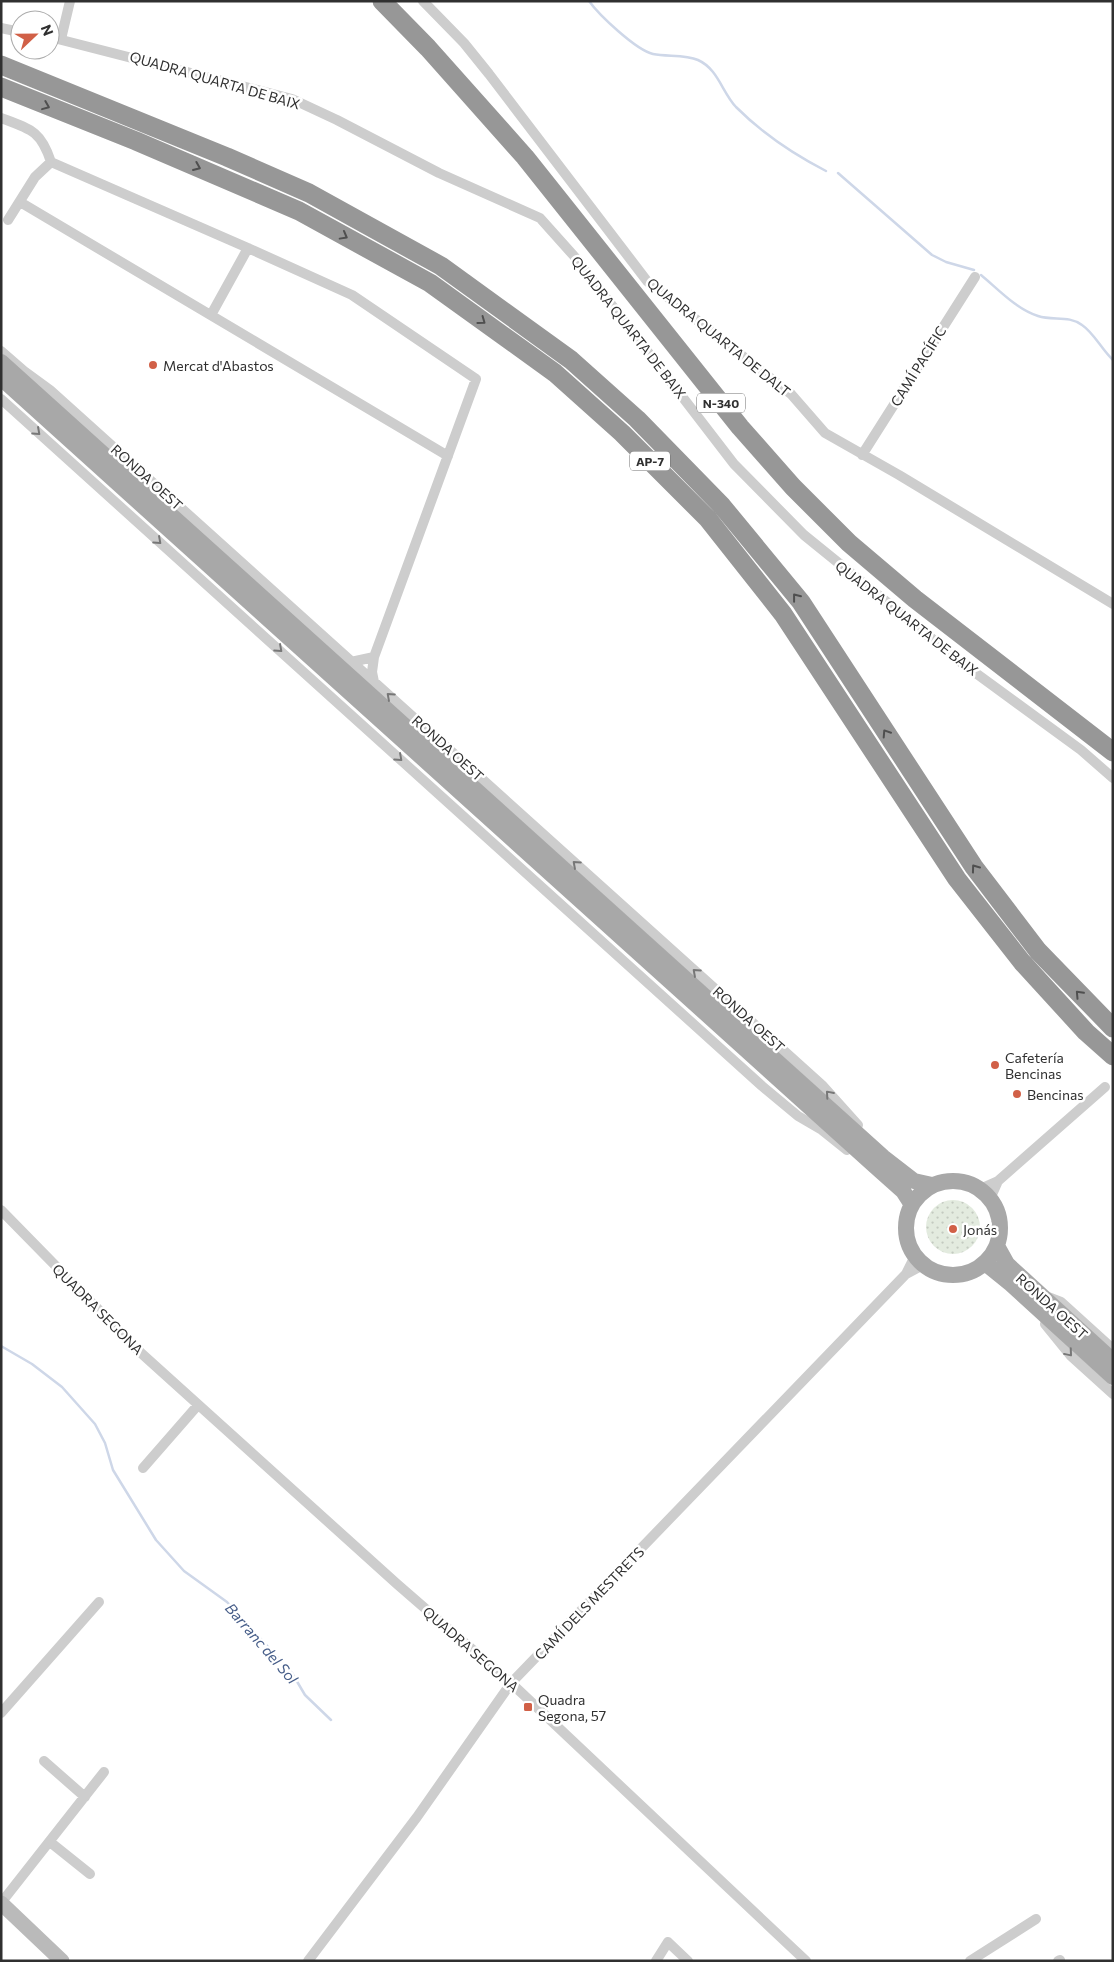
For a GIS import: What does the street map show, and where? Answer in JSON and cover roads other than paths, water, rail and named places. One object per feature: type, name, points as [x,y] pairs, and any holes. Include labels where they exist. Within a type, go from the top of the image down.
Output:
[{"type":"highway","name":"N-340","points":[[382,1],[428,48],[525,157],[740,427],[793,487],[849,543],[915,599],[1113,752]]},
{"type":"highway","name":"AP-7","points":[[1,65],[227,157],[309,193],[441,266],[571,360],[637,419],[722,506],[801,602],[974,867],[1038,951],[1113,1028]]},
{"type":"highway","name":"AP-7","points":[[1,87],[146,145],[299,211],[430,283],[555,373],[622,433],[708,519],[784,614],[957,879],[1022,962],[1086,1032],[1113,1056]]},
{"type":"main road","name":"RONDA OEST","points":[[1,362],[879,1161],[912,1205]]},
{"type":"main road","name":"RONDA OEST","points":[[1,378],[879,1161],[914,1181],[932,1185]]},
{"type":"main road","points":[[959,1181],[985,1194],[1000,1220],[997,1246],[985,1264],[970,1273],[956,1276],[940,1274],[919,1260],[906,1237],[907,1217],[912,1205],[920,1194],[932,1185],[959,1181]]},
{"type":"main road","name":"RONDA OEST","points":[[997,1246],[1007,1264],[1033,1297],[1113,1378]]},
{"type":"main road","name":"RONDA OEST","points":[[985,1264],[1011,1284],[1033,1297],[1113,1361]]},
{"type":"street","points":[[61,39],[70,1]]},
{"type":"street","name":"QUADRA QUARTA DE DALT","points":[[424,1],[464,43],[490,74],[647,280],[791,394],[825,432],[1113,604]]},
{"type":"street","name":"QUADRA QUARTA DE BAIX","points":[[61,39],[292,99],[439,173],[540,218],[574,256],[734,464],[804,536],[962,663],[1082,750],[1113,778]]},
{"type":"street","points":[[1,118],[36,133],[46,146],[51,162],[352,295],[476,379],[374,657],[372,672],[374,682]]},
{"type":"street","points":[[8,220],[35,177],[51,162]]},
{"type":"street","points":[[20,202],[448,456]]},
{"type":"street","points":[[211,315],[248,248]]},
{"type":"street","name":"CAMÍ PACÍFIC","points":[[862,455],[975,277]]},
{"type":"street","name":"RONDA OEST","points":[[1,351],[50,390],[823,1086],[862,1128],[879,1161]]},
{"type":"street","name":"RONDA OEST","points":[[1,399],[762,1086],[798,1116],[822,1130],[844,1148],[879,1161]]},
{"type":"street","points":[[351,662],[374,657]]},
{"type":"street","points":[[985,1194],[1105,1087]]},
{"type":"street","name":"QUADRA SEGONA","points":[[1,1210],[141,1354],[397,1584],[511,1683],[806,1961]]},
{"type":"street","name":"CAMÍ DELS MESTRETS","points":[[308,1961],[416,1818],[511,1683],[919,1260]]},
{"type":"street","points":[[1033,1297],[1061,1302],[1113,1349]]},
{"type":"street","name":"RONDA OEST","points":[[1033,1297],[1041,1320],[1071,1356],[1113,1394]]},
{"type":"street","points":[[143,1468],[198,1404]]},
{"type":"street","points":[[1,1713],[99,1602]]},
{"type":"street","points":[[44,1761],[85,1797]]},
{"type":"street","points":[[62,1961],[1,1903],[104,1772]]},
{"type":"street","points":[[50,1842],[90,1874]]},
{"type":"street","points":[[970,1961],[1036,1919]]},
{"type":"street","points":[[656,1961],[668,1942],[688,1961]]},
{"type":"waterway","points":[[589,1],[618,31],[646,51],[658,55],[687,57],[705,64],[715,75],[731,101],[756,126],[778,142],[826,171]]},
{"type":"waterway","points":[[838,173],[932,255],[946,262],[974,270]]},
{"type":"waterway","points":[[981,275],[1022,309],[1030,313],[1038,316],[1072,320],[1082,325],[1113,360]]},
{"type":"waterway","name":"Barranc del Sol","points":[[1,1346],[32,1364],[62,1387],[95,1424],[105,1443],[113,1470],[156,1540],[184,1571],[227,1602],[292,1673],[305,1695],[331,1720]]},
{"type":"place","name":"Mercat d'Abastos","points":[[153,365]]},
{"type":"place","name":"Cafetería Bencinas","points":[[995,1065]]},
{"type":"place","name":"Bencinas","points":[[1017,1094]]},
{"type":"place","name":"Jonás","points":[[953,1229]]},
{"type":"place","name":"Quadra Segona, 57","points":[[528,1707]]}]
